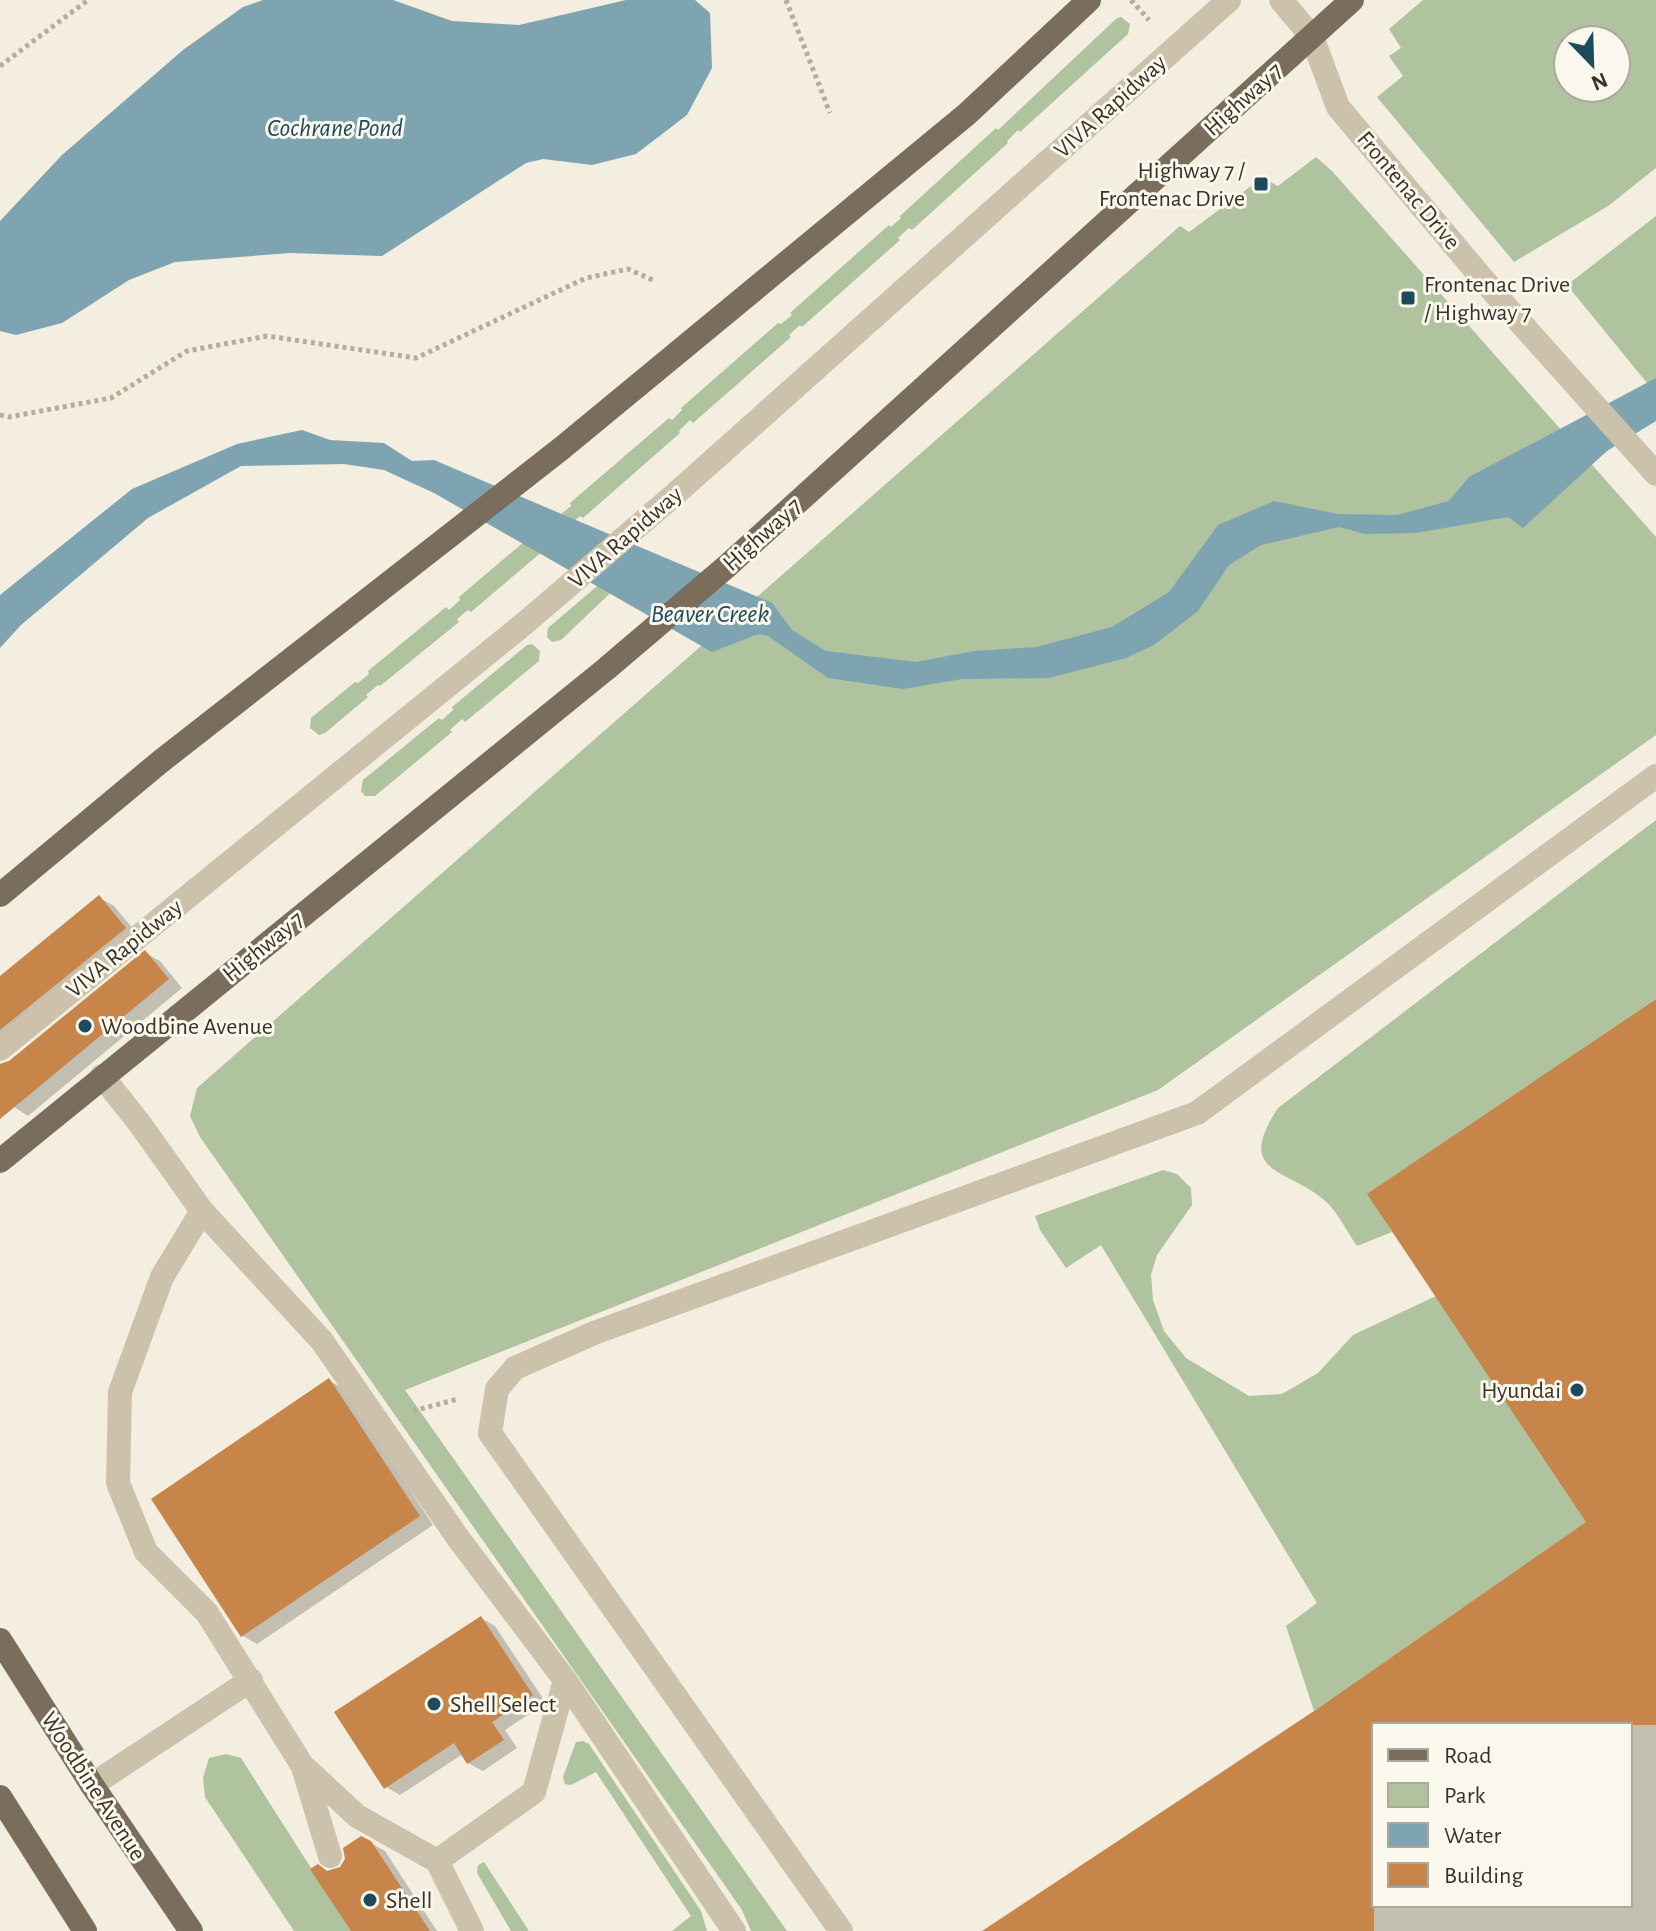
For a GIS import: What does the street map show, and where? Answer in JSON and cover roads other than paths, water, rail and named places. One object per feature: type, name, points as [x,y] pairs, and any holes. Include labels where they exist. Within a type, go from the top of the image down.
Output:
[{"type":"main road","points":[[0,895],[160,762],[562,448],[967,114],[1089,0]]},
{"type":"main road","name":"Highway 7","points":[[0,1161],[606,669],[726,567],[1352,0]]},
{"type":"main road","name":"Woodbine Avenue","points":[[0,1640],[92,1785],[191,1931]]},
{"type":"main road","points":[[0,1797],[85,1931]]},
{"type":"street","name":"VIVA Rapidway","points":[[0,1049],[525,623],[673,496],[1229,0]]},
{"type":"street","name":"Frontenac Drive","points":[[1281,0],[1312,37],[1338,107],[1508,309],[1656,474]]},
{"type":"street","points":[[841,1931],[490,1433],[497,1389],[515,1368],[594,1333],[1197,1113],[1656,776]]},
{"type":"street","points":[[102,1076],[202,1211],[322,1341],[458,1538],[565,1680],[734,1931]]},
{"type":"street","points":[[202,1211],[162,1277],[120,1392],[118,1483],[146,1552],[207,1613],[302,1765],[330,1856]]},
{"type":"street","points":[[92,1785],[251,1680]]},
{"type":"street","points":[[437,1861],[534,1792],[565,1680]]},
{"type":"street","points":[[302,1765],[357,1816],[437,1861],[472,1931]]},
{"type":"water","name":"Cochrane Pond","points":[[263,0],[393,0],[452,21],[519,25],[626,0],[695,0],[710,13],[712,68],[687,115],[636,154],[592,165],[543,159],[526,163],[382,256],[290,253],[175,262],[129,280],[62,323],[16,335],[0,331],[0,221],[62,155],[183,50],[243,7]]},
{"type":"water","name":"Beaver Creek","points":[[1656,378],[1656,421],[1607,451],[1523,528],[1508,517],[1415,533],[1365,534],[1339,527],[1261,545],[1229,565],[1198,611],[1154,645],[1126,658],[1049,678],[962,679],[903,689],[828,678],[768,636],[758,634],[712,652],[434,493],[384,470],[344,464],[241,466],[148,518],[21,625],[0,648],[0,595],[132,489],[237,444],[302,430],[330,440],[384,443],[412,461],[434,460],[772,603],[792,630],[826,651],[916,662],[974,651],[1036,647],[1112,627],[1169,592],[1218,525],[1274,501],[1338,514],[1397,515],[1449,501],[1469,477]]},
{"type":"place","name":"Highway 7 / Frontenac Drive","points":[[1261,184]]},
{"type":"place","name":"Frontenac Drive / Highway 7","points":[[1408,298]]},
{"type":"place","name":"Woodbine Avenue","points":[[85,1026]]},
{"type":"place","name":"Hyundai","points":[[1577,1390]]},
{"type":"place","name":"Shell Select","points":[[434,1704]]},
{"type":"place","name":"Shell","points":[[370,1900]]}]
